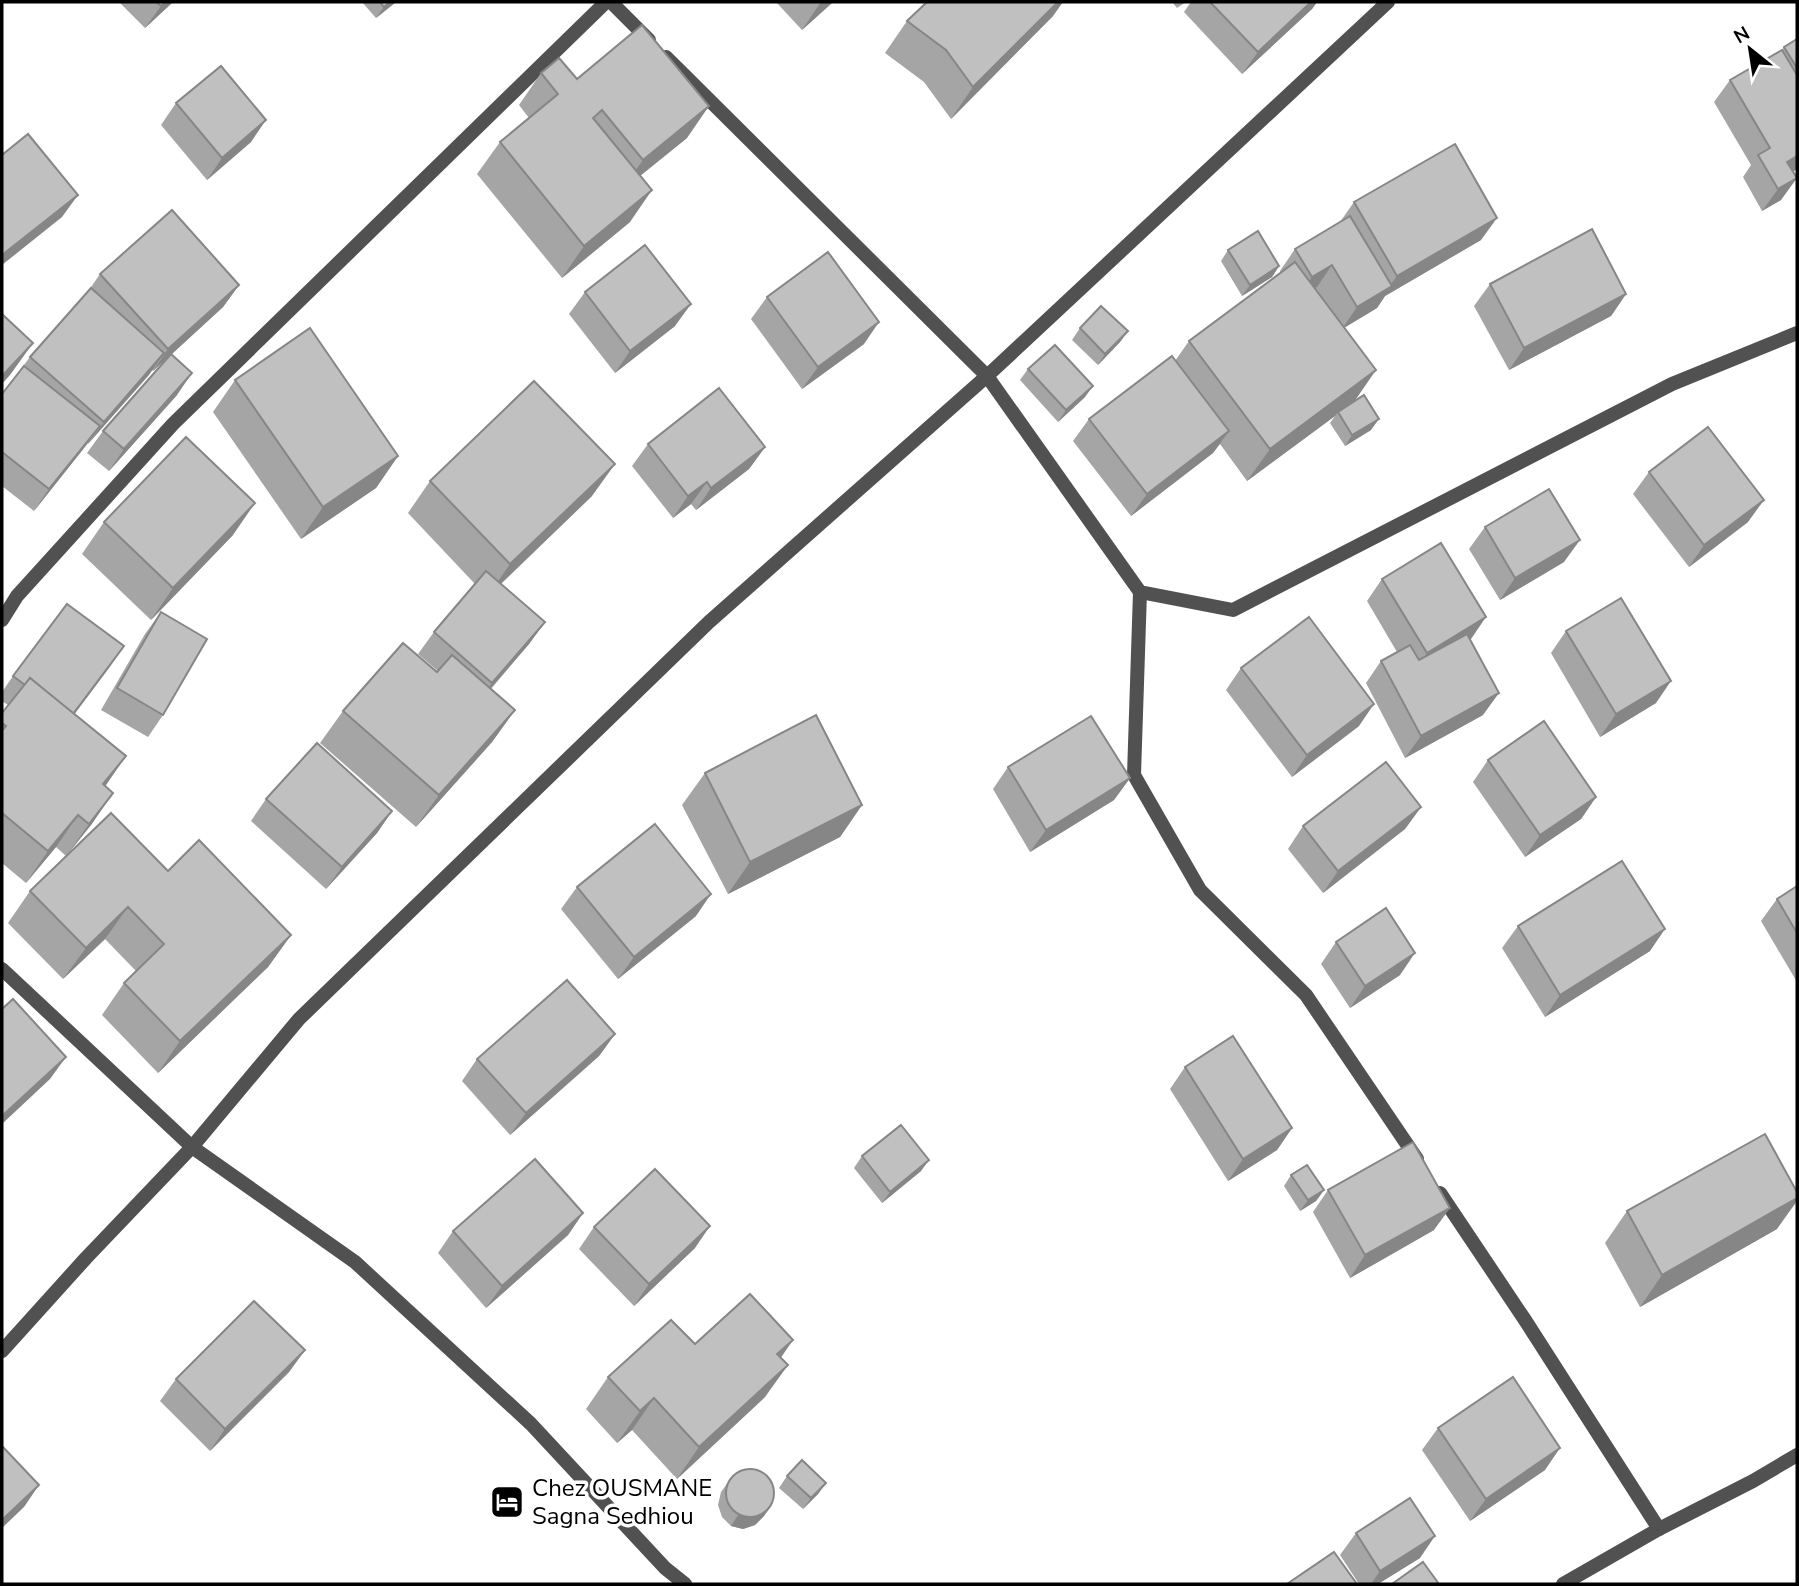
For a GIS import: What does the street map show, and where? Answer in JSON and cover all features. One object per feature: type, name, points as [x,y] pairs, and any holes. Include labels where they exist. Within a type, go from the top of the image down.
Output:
[{"type":"street","points":[[2,620],[16,596],[173,425],[609,2],[987,376],[1140,592],[1134,775],[1200,890],[1306,995],[1525,1320],[1659,1528]]},
{"type":"street","points":[[2,1351],[192,1147],[299,1019],[709,622],[987,376],[1388,2]]},
{"type":"street","points":[[1140,592],[1233,610],[1672,384],[1797,333]]},
{"type":"street","points":[[2,969],[192,1147],[355,1262],[531,1424],[665,1568],[685,1584]]},
{"type":"street","points":[[1563,1584],[1659,1528],[1753,1481],[1797,1455]]},
{"type":"building","points":[[927,2],[1058,2],[973,87],[946,50],[907,21]]},
{"type":"building","points":[[1210,2],[1311,2],[1258,52]]},
{"type":"building","points":[[642,25],[709,106],[643,160],[602,110],[593,118],[652,190],[584,246],[500,142],[558,94],[541,73],[559,58],[577,79]]},
{"type":"building","points":[[1797,39],[1797,68],[1784,47]]},
{"type":"building","points":[[1782,50],[1797,75],[1797,156],[1787,162],[1797,178],[1778,189],[1758,155],[1770,148],[1730,80]]},
{"type":"building","points":[[221,66],[266,120],[222,158],[176,103]]},
{"type":"building","points":[[28,134],[78,195],[2,255],[2,155]]},
{"type":"building","points":[[1455,144],[1497,218],[1397,276],[1354,202]]},
{"type":"building","points":[[172,210],[239,285],[168,349],[100,274]]},
{"type":"building","points":[[1350,216],[1392,286],[1357,307],[1332,265],[1312,277],[1295,249]]},
{"type":"building","points":[[1592,229],[1626,294],[1524,348],[1490,284]]},
{"type":"building","points":[[1258,231],[1279,266],[1250,285],[1228,250]]},
{"type":"building","points":[[645,245],[691,304],[630,351],[585,292]]},
{"type":"building","points":[[828,252],[879,322],[818,367],[767,297]]},
{"type":"building","points":[[1295,262],[1376,370],[1270,449],[1189,341]]},
{"type":"building","points":[[91,288],[164,353],[104,422],[30,357]]},
{"type":"building","points":[[1101,306],[1128,331],[1105,354],[1080,328]]},
{"type":"building","points":[[2,314],[33,343],[2,376]]},
{"type":"building","points":[[310,328],[398,456],[323,507],[235,380]]},
{"type":"building","points":[[1055,345],[1093,386],[1066,410],[1028,369]]},
{"type":"building","points":[[171,354],[192,373],[124,449],[103,431]]},
{"type":"building","points":[[1172,356],[1229,431],[1147,494],[1089,419]]},
{"type":"building","points":[[24,366],[100,426],[49,489],[2,452],[2,394]]},
{"type":"building","points":[[534,381],[615,464],[510,564],[430,481]]},
{"type":"building","points":[[719,388],[765,447],[711,488],[707,482],[688,496],[648,444]]},
{"type":"building","points":[[1364,395],[1379,419],[1352,435],[1338,412]]},
{"type":"building","points":[[1708,427],[1764,500],[1704,545],[1649,472]]},
{"type":"building","points":[[186,437],[255,503],[173,588],[104,522]]},
{"type":"building","points":[[1549,489],[1580,540],[1515,578],[1485,527]]},
{"type":"building","points":[[1441,543],[1486,617],[1427,653],[1382,579]]},
{"type":"building","points":[[486,571],[545,622],[492,683],[434,632]]},
{"type":"building","points":[[1621,598],[1671,681],[1616,714],[1566,631]]},
{"type":"building","points":[[67,604],[124,646],[73,714],[30,678],[25,685],[13,676]]},
{"type":"building","points":[[161,612],[207,639],[163,715],[117,688]]},
{"type":"building","points":[[1309,617],[1374,704],[1307,755],[1241,668]]},
{"type":"building","points":[[1467,634],[1499,693],[1421,736],[1381,661],[1410,645],[1419,660]]},
{"type":"building","points":[[403,643],[437,672],[452,655],[515,710],[439,795],[343,711]]},
{"type":"building","points":[[30,678],[126,756],[103,784],[113,793],[89,824],[78,815],[48,851],[2,813],[2,731],[6,726],[2,723],[2,713]]},
{"type":"building","points":[[816,715],[862,805],[750,862],[705,773]]},
{"type":"building","points":[[1091,716],[1130,778],[1046,830],[1008,767]]},
{"type":"building","points":[[1544,721],[1596,797],[1540,835],[1488,760]]},
{"type":"building","points":[[317,743],[392,811],[342,867],[266,799]]},
{"type":"building","points":[[1386,762],[1421,807],[1338,871],[1303,826]]},
{"type":"building","points":[[111,813],[168,871],[199,840],[291,935],[180,1041],[124,983],[164,944],[128,907],[86,948],[30,891]]},
{"type":"building","points":[[655,824],[711,894],[634,957],[577,887]]},
{"type":"building","points":[[1622,861],[1665,929],[1560,995],[1518,926]]},
{"type":"building","points":[[1797,886],[1797,933],[1777,899]]},
{"type":"building","points":[[1386,908],[1415,953],[1365,986],[1336,942]]},
{"type":"building","points":[[567,980],[615,1034],[526,1113],[477,1059]]},
{"type":"building","points":[[13,999],[66,1057],[2,1116],[2,1009]]},
{"type":"building","points":[[1233,1036],[1292,1128],[1243,1159],[1185,1067]]},
{"type":"building","points":[[901,1125],[929,1160],[890,1192],[862,1156]]},
{"type":"building","points":[[1765,1134],[1797,1192],[1797,1198],[1662,1275],[1627,1211]]},
{"type":"building","points":[[1413,1142],[1450,1208],[1365,1255],[1328,1190]]},
{"type":"building","points":[[535,1159],[583,1213],[502,1286],[453,1231]]},
{"type":"building","points":[[1307,1165],[1324,1190],[1308,1200],[1291,1175]]},
{"type":"building","points":[[655,1169],[710,1226],[649,1284],[594,1227]]},
{"type":"building","points":[[750,1294],[793,1340],[777,1354],[788,1365],[699,1447],[654,1398],[640,1411],[608,1377],[671,1320],[695,1344]]},
{"type":"building","points":[[254,1301],[305,1350],[225,1429],[176,1379]]},
{"type":"building","points":[[1513,1377],[1560,1448],[1486,1499],[1438,1428]]},
{"type":"building","points":[[2,1446],[39,1485],[2,1520]]},
{"type":"building","points":[[802,1460],[826,1483],[811,1498],[787,1476]]},
{"type":"building","points":[[750,1469],[767,1476],[774,1493],[767,1510],[750,1517],[733,1510],[726,1493],[733,1476]]},
{"type":"building","points":[[1410,1498],[1435,1536],[1380,1571],[1356,1533]]},
{"type":"building","points":[[1334,1552],[1357,1584],[1287,1584]]},
{"type":"building","points":[[1423,1562],[1439,1584],[1392,1584]]},
{"type":"place","name":"Chez OUSMANE Sagna Sedhiou","points":[[507,1502]]}]
